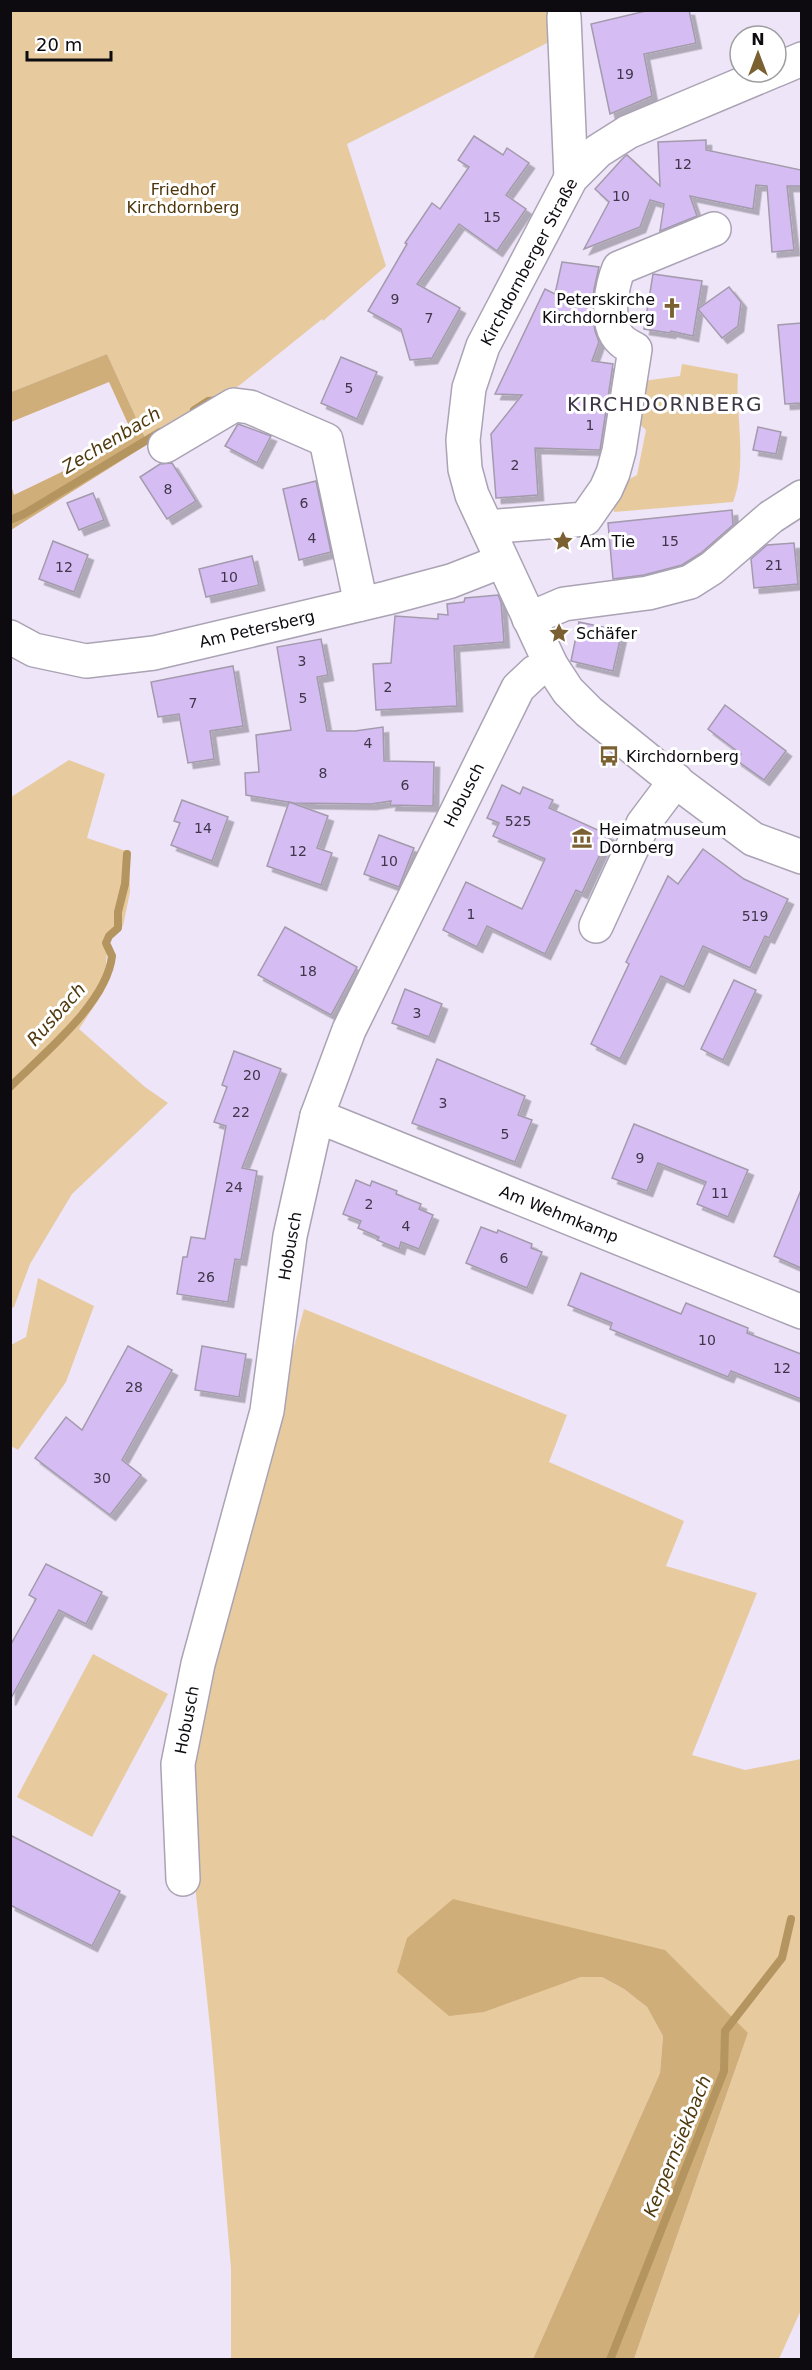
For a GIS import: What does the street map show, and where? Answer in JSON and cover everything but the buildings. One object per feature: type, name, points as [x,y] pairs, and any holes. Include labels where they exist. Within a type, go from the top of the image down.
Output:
[{"type":"street","points":[[564,17],[571,178]]},
{"type":"street","name":"Kirchdornberger Straße","points":[[742,84],[628,132],[598,152],[571,178],[483,346],[469,388],[463,440],[465,469],[472,495],[502,561],[551,665],[568,691],[589,712],[753,839],[801,857]]},
{"type":"street","points":[[487,527],[585,519],[606,489],[613,473],[619,451],[635,349],[623,343],[615,333],[611,319],[614,280],[619,268],[714,229]]},
{"type":"street","points":[[165,446],[234,405],[250,407],[326,440],[362,604]]},
{"type":"street","points":[[529,619],[564,604],[648,593],[690,582],[712,568],[765,523],[801,497]]},
{"type":"street","name":"Am Petersberg","points":[[10,637],[34,650],[86,661],[154,652],[451,581],[502,561]]},
{"type":"street","name":"Hobusch","points":[[183,1880],[177,1764],[198,1664],[267,1411],[290,1236],[317,1116],[349,1030],[518,688],[535,672],[551,665]]},
{"type":"street","points":[[596,926],[643,824],[676,780]]},
{"type":"street","name":"Am Wehmkamp","points":[[317,1116],[801,1312]]},
{"type":"green space","name":"Friedhof Kirchdornberg","points":[[11,11],[553,11],[553,40],[347,144],[386,266],[323,321],[322,319],[240,385],[148,444],[107,354],[11,392]]},
{"type":"green space","points":[[682,364],[738,374],[740,471],[733,502],[614,512],[615,493],[625,482],[637,475],[646,430],[635,420],[643,381],[680,376]]},
{"type":"green space","points":[[69,760],[105,774],[87,838],[129,852],[130,892],[123,926],[108,938],[104,991],[79,1029],[145,1087],[168,1103],[72,1194],[30,1264],[14,1307],[11,1308],[11,797]]},
{"type":"green space","points":[[38,1278],[94,1306],[66,1382],[18,1450],[11,1446],[11,1345],[26,1337]]},
{"type":"green space","points":[[304,1309],[567,1415],[549,1462],[684,1521],[666,1566],[757,1593],[692,1755],[745,1770],[801,1759],[801,2310],[779,2359],[634,2359],[748,2033],[453,1899],[537,1992],[581,1977],[602,1977],[624,1989],[647,2007],[663,2036],[660,2073],[533,2359],[231,2360],[231,2268],[211,2036],[192,1857],[188,1768],[235,1568]]},
{"type":"green space","points":[[93,1654],[168,1694],[92,1837],[17,1797]]},
{"type":"shaded area","points":[[107,354],[148,444],[11,530],[11,485],[14,495],[134,437],[109,382],[11,422],[11,392]]},
{"type":"shaded area","points":[[453,1899],[665,1950],[748,2033],[634,2359],[533,2359],[660,2073],[663,2036],[647,2007],[624,1989],[602,1977],[581,1977],[484,2012],[449,2016],[397,1972],[407,1938]]},
{"type":"waterway","name":"Zechenbach","points":[[194,410],[208,401],[220,400]]},
{"type":"waterway","name":"Zechenbach","points":[[10,520],[24,514],[160,432]]},
{"type":"waterway","name":"Rusbach","points":[[10,1087],[72,1027],[99,992],[108,974],[112,956],[106,943],[109,936],[118,928],[118,912],[125,884],[127,854]]},
{"type":"waterway","name":"Kerpernsiekbach","points":[[610,2360],[724,2071],[725,2031],[782,1958],[791,1919]]},
{"type":"place","name":"Peterskirche Kirchdornberg","points":[[672,308]]},
{"type":"place","name":"Am Tie","points":[[563,541]]},
{"type":"place","name":"Schäfer","points":[[559,633]]},
{"type":"place","name":"Kirchdornberg","points":[[609,756]]},
{"type":"place","name":"Heimatmuseum Dornberg","points":[[582,838]]},
{"type":"district","name":"KIRCHDORNBERG","points":[[665,404]]}]
